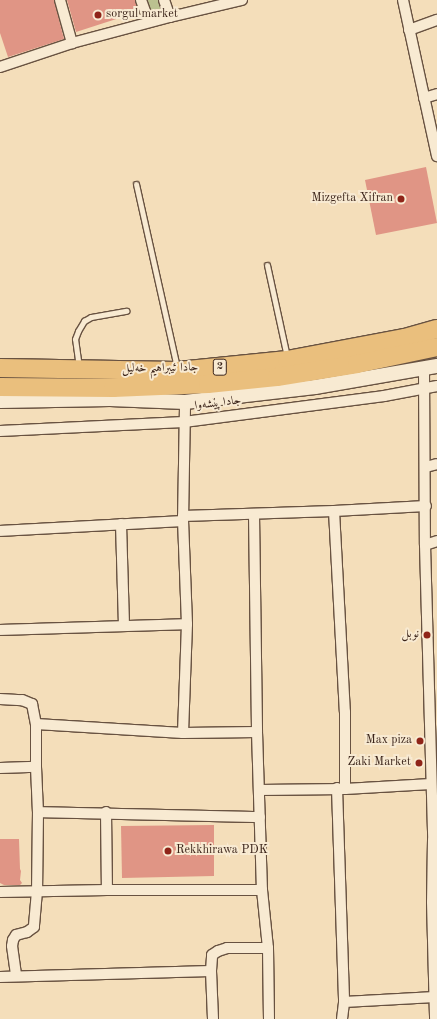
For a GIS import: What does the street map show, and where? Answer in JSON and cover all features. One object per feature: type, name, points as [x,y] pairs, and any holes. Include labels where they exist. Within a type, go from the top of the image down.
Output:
[{"type":"highway","name":"جادا ئیبراهیم خەلیل","points":[[0,368],[178,371],[287,360],[405,338],[437,329]]},
{"type":"highway","name":"جادا ئیبراهیم خەلیل","points":[[0,387],[113,388],[208,384],[299,373],[357,364],[437,347]]},
{"type":"main road","points":[[0,401],[110,399],[185,402],[308,388],[430,367]]},
{"type":"street","points":[[60,0],[72,43]]},
{"type":"street","points":[[141,0],[149,22]]},
{"type":"street","points":[[164,0],[170,17]]},
{"type":"street","points":[[0,67],[72,43],[232,1],[242,0]]},
{"type":"street","points":[[403,0],[437,156]]},
{"type":"street","points":[[409,30],[437,20]]},
{"type":"street","points":[[424,98],[437,94]]},
{"type":"street","points":[[430,367],[425,390],[425,545],[432,615],[433,669],[430,770],[435,840],[435,1019]]},
{"type":"street","name":"جادا پێشەوا","points":[[0,431],[184,422],[425,390],[437,386]]},
{"type":"street","points":[[184,733],[187,624],[183,519],[185,402]]},
{"type":"street","points":[[426,467],[437,464]]},
{"type":"street","points":[[0,531],[254,514],[334,512],[426,506]]},
{"type":"street","points":[[334,512],[344,712],[341,788],[344,1002],[342,1019]]},
{"type":"street","points":[[254,514],[257,732],[262,890],[268,948],[269,1019]]},
{"type":"street","points":[[121,524],[124,626]]},
{"type":"street","points":[[425,545],[437,541]]},
{"type":"street","points":[[0,630],[187,624]]},
{"type":"street","points":[[0,700],[22,700],[32,704],[36,724],[38,812],[37,891],[34,926],[27,932],[16,935],[13,940],[12,946],[16,976]]},
{"type":"street","points":[[36,724],[184,733],[257,732]]},
{"type":"street","points":[[430,770],[431,762],[437,760]]},
{"type":"street","points":[[0,768],[36,767]]},
{"type":"street","points":[[259,790],[431,784]]},
{"type":"street","points":[[38,812],[106,812],[260,817]]},
{"type":"street","points":[[106,812],[107,890]]},
{"type":"street","points":[[0,892],[262,890]]},
{"type":"street","points":[[213,1019],[211,971],[212,955],[218,950],[227,948],[268,948]]},
{"type":"street","points":[[0,977],[211,971]]},
{"type":"street","points":[[344,1002],[435,997]]},
{"type":"lane","points":[[136,184],[178,371]]},
{"type":"lane","points":[[267,264],[287,360]]},
{"type":"lane","points":[[79,370],[76,339],[78,331],[84,321],[91,317],[126,311]]},
{"type":"green space","points":[[145,0],[160,0],[163,7],[157,14],[150,12]]},
{"type":"building","points":[[0,0],[54,0],[64,39],[8,57],[0,33]]},
{"type":"building","points":[[67,0],[135,0],[138,12],[76,32]]},
{"type":"building","name":"Mizgefta Xifran","points":[[426,167],[437,223],[376,235],[365,180]]},
{"type":"building","name":"Rekkhirawa PDK","points":[[214,825],[214,876],[122,878],[121,826]]},
{"type":"building","points":[[0,839],[19,839],[21,871],[20,880],[22,883],[20,885],[4,885],[0,883]]},
{"type":"place","name":"sorgul market","points":[[98,15]]},
{"type":"place","name":"Mizgefta Xifran","points":[[401,199]]},
{"type":"place","name":"نوبل","points":[[427,635]]},
{"type":"place","name":"Max piza","points":[[420,741]]},
{"type":"place","name":"Zaki Market","points":[[419,763]]},
{"type":"place","name":"Rekkhirawa PDK","points":[[168,851]]}]
